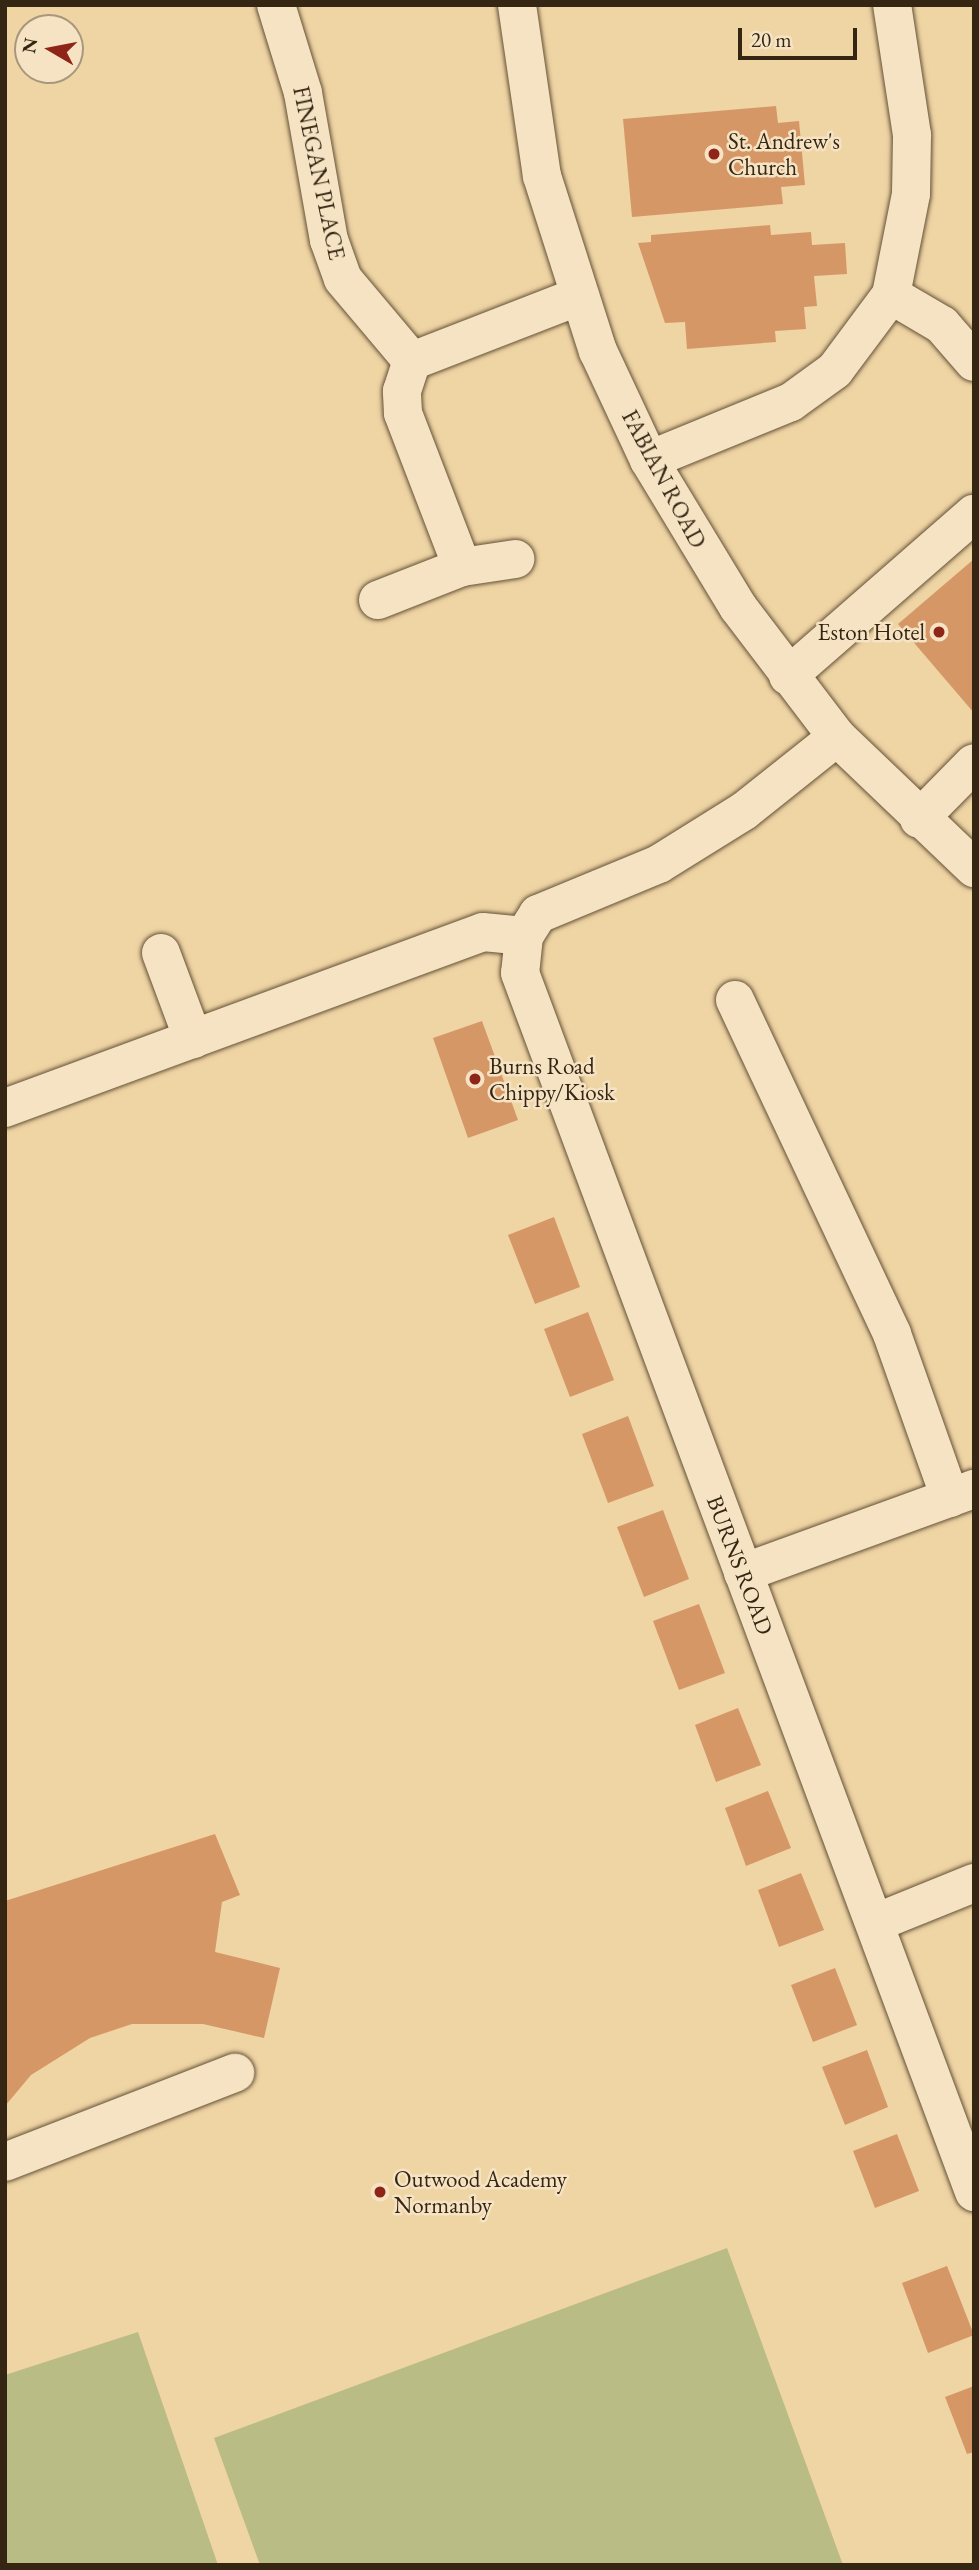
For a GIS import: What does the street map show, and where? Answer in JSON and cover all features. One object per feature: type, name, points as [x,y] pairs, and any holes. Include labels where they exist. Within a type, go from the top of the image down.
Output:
[{"type":"street","name":"FINEGAN PLACE","points":[[276,5],[303,93],[329,240],[343,279],[412,361]]},
{"type":"street","name":"FABIAN ROAD","points":[[517,5],[542,176],[580,296],[649,460],[738,607],[788,676],[837,737],[919,819],[974,868]]},
{"type":"street","points":[[649,460],[792,402],[835,370],[891,295],[911,194],[912,135],[892,5]]},
{"type":"street","points":[[891,295],[942,325],[974,362]]},
{"type":"street","points":[[462,567],[403,412],[403,382],[412,361],[580,296]]},
{"type":"street","points":[[788,676],[974,514]]},
{"type":"street","points":[[378,600],[462,567],[515,559]]},
{"type":"street","points":[[5,1108],[483,932],[524,936],[551,905],[659,864],[744,811],[837,737]]},
{"type":"street","points":[[919,819],[974,763]]},
{"type":"street","name":"BURNS ROAD","points":[[524,936],[520,974],[527,997],[974,2192]]},
{"type":"street","points":[[161,953],[193,1039]]},
{"type":"street","points":[[736,1000],[892,1334],[962,1493],[743,1573]]},
{"type":"street","points":[[875,1923],[974,1883]]},
{"type":"street","points":[[5,2162],[235,2073]]},
{"type":"green space","points":[[727,2248],[843,2565],[260,2565],[214,2438]]},
{"type":"green space","points":[[138,2332],[218,2565],[5,2565],[5,2375]]},
{"type":"building","name":"St. Andrew's Church","points":[[776,106],[778,123],[799,121],[805,185],[781,187],[783,204],[632,217],[623,119]]},
{"type":"building","points":[[770,225],[771,235],[811,232],[812,245],[845,243],[847,274],[814,276],[817,306],[804,307],[806,329],[775,331],[776,342],[687,349],[685,322],[665,323],[638,243],[651,242],[651,235]]},
{"type":"building","name":"Eston Hotel","points":[[974,559],[974,713],[898,624]]},
{"type":"building","name":"Burns Road Chippy/Kiosk","points":[[482,1021],[518,1120],[468,1138],[433,1038]]},
{"type":"building","points":[[554,1217],[580,1287],[535,1304],[508,1235]]},
{"type":"building","points":[[588,1312],[614,1380],[570,1397],[544,1329]]},
{"type":"building","points":[[628,1416],[654,1486],[608,1503],[582,1434]]},
{"type":"building","points":[[663,1510],[689,1579],[644,1597],[617,1527]]},
{"type":"building","points":[[699,1604],[725,1673],[679,1690],[653,1621]]},
{"type":"building","points":[[738,1708],[761,1765],[716,1782],[695,1725]]},
{"type":"building","points":[[768,1791],[791,1848],[746,1866],[725,1808]]},
{"type":"building","points":[[215,1834],[240,1895],[222,1902],[215,1952],[280,1968],[264,2038],[203,2024],[132,2024],[90,2038],[31,2075],[5,2106],[5,1901]]},
{"type":"building","points":[[801,1873],[824,1930],[779,1947],[758,1890]]},
{"type":"building","points":[[835,1968],[857,2025],[813,2042],[791,1985]]},
{"type":"building","points":[[867,2050],[888,2107],[845,2125],[822,2067]]},
{"type":"building","points":[[897,2134],[919,2191],[875,2208],[853,2151]]},
{"type":"building","points":[[947,2266],[974,2335],[928,2353],[902,2283]]},
{"type":"building","points":[[974,2386],[974,2452],[967,2454],[945,2397]]},
{"type":"place","name":"St. Andrew's Church","points":[[714,154]]},
{"type":"place","name":"Eston Hotel","points":[[939,632]]},
{"type":"place","name":"Burns Road Chippy/Kiosk","points":[[475,1079]]},
{"type":"place","name":"Outwood Academy Normanby","points":[[380,2192]]}]
